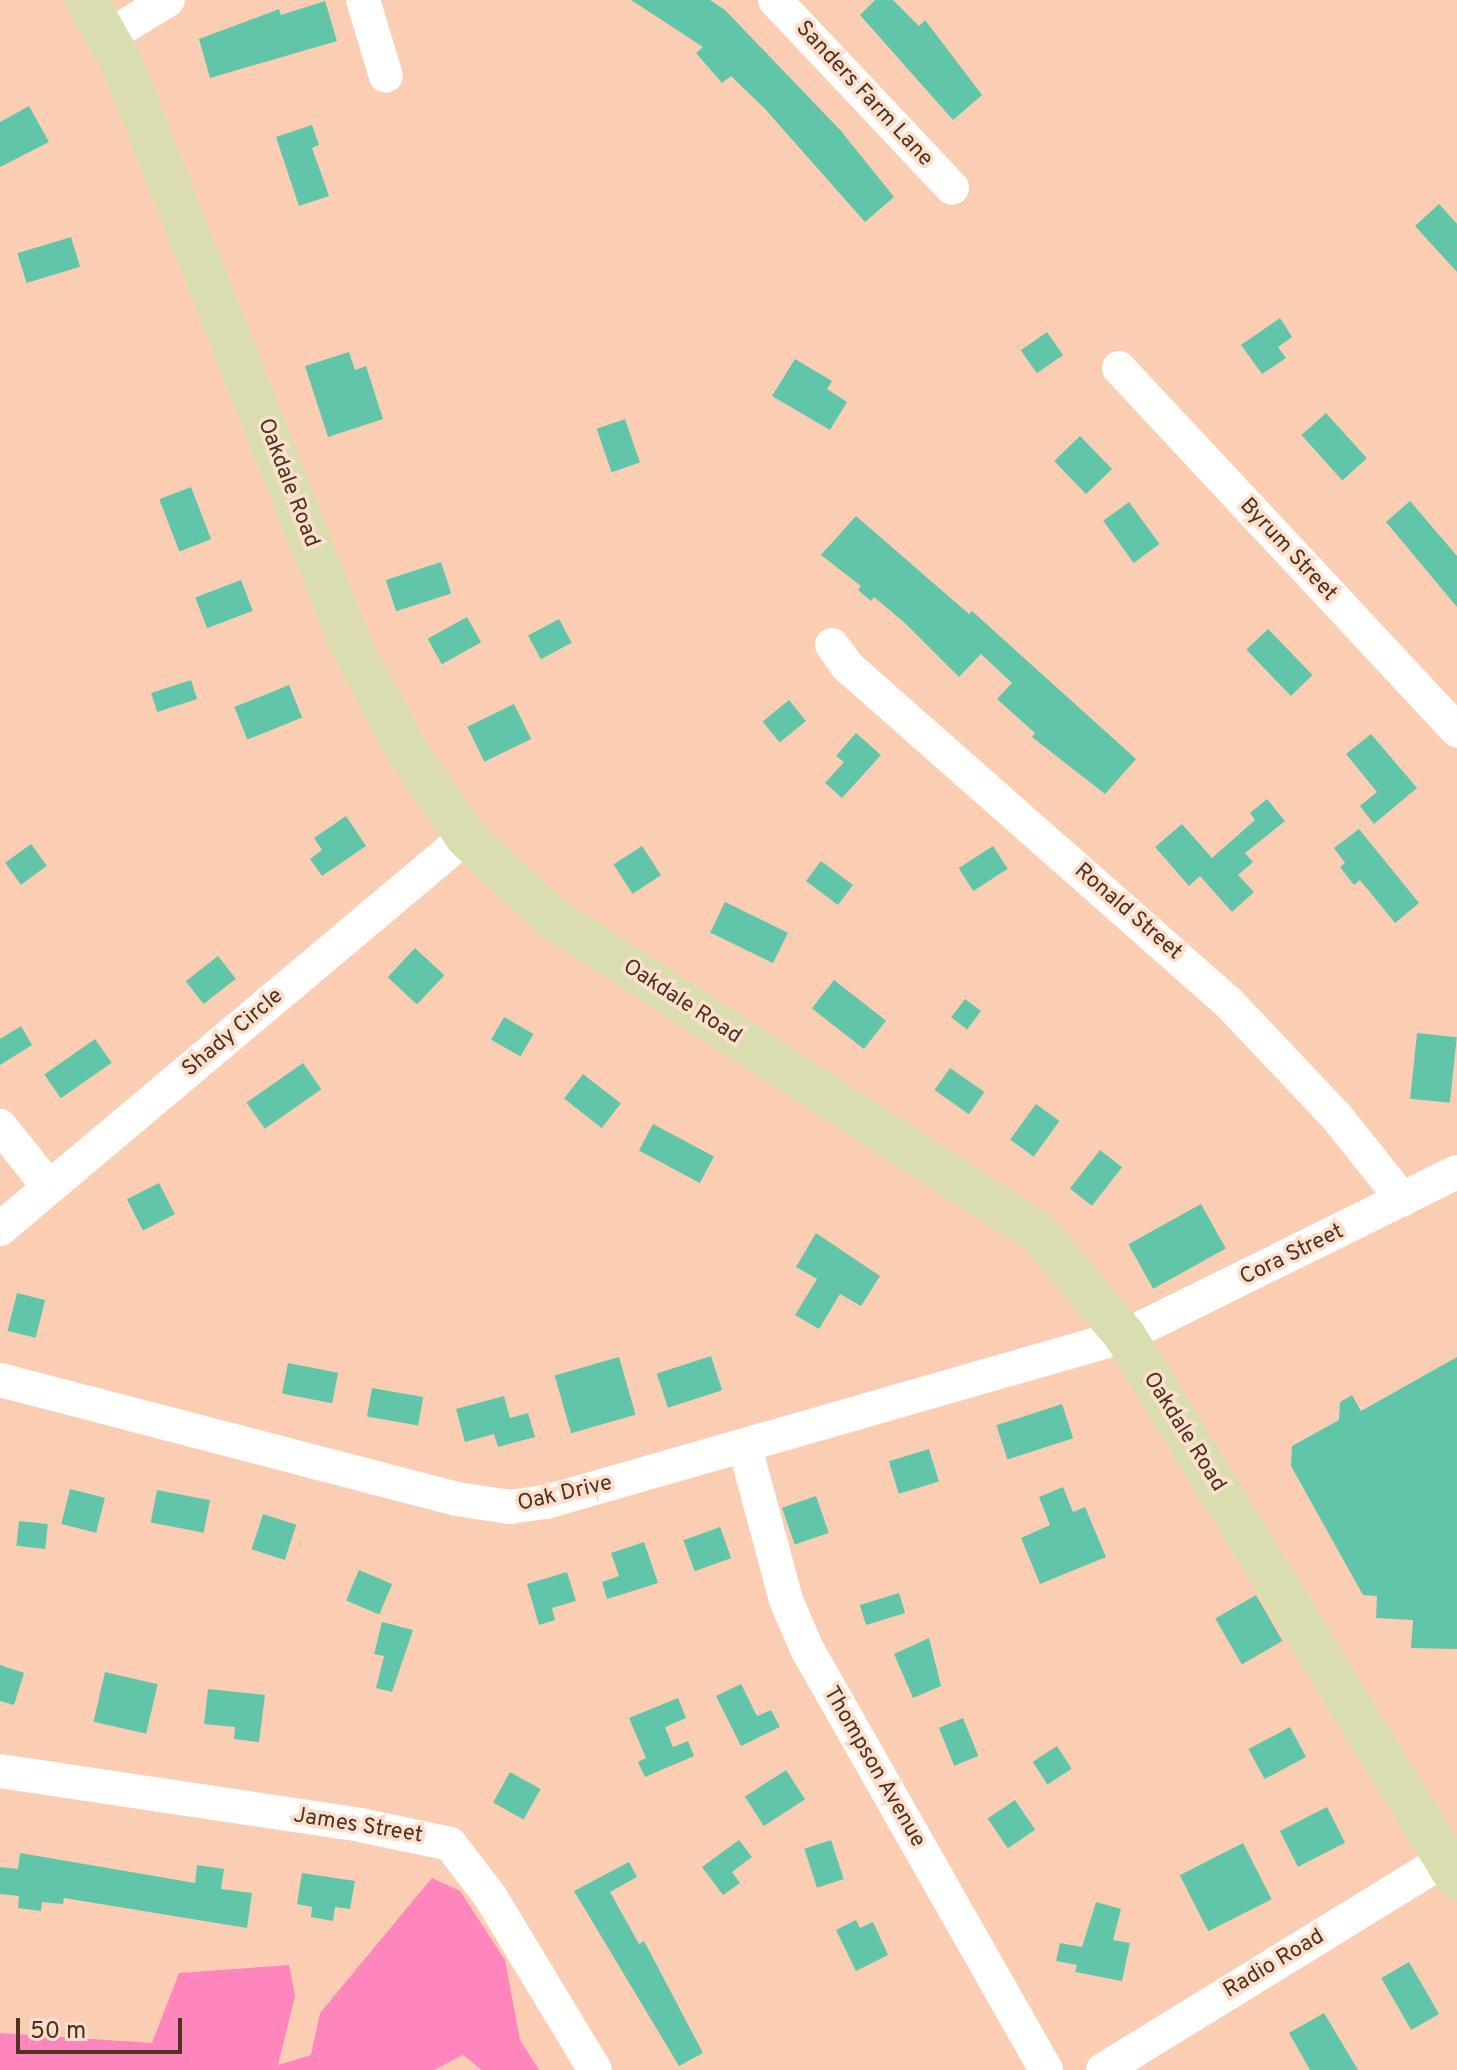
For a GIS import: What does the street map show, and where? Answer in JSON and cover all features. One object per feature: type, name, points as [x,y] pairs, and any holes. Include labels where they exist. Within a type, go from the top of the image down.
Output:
[{"type":"main road","name":"Oakdale Road","points":[[86,0],[107,37],[350,643],[407,751],[466,837],[551,917],[1040,1234],[1125,1336],[1453,1866]]},
{"type":"street","points":[[107,37],[168,0]]},
{"type":"street","points":[[363,0],[386,76]]},
{"type":"street","name":"Sanders Farm Lane","points":[[775,0],[952,188]]},
{"type":"street","name":"Byrum Street","points":[[1119,368],[1457,731]]},
{"type":"street","name":"Ronald Street","points":[[832,645],[847,666],[1229,1003],[1286,1060],[1403,1200]]},
{"type":"street","name":"Shady Circle","points":[[0,1229],[466,837]]},
{"type":"street","points":[[0,1126],[49,1187]]},
{"type":"street","name":"Cora Street","points":[[1125,1336],[1457,1172]]},
{"type":"street","name":"Oak Drive","points":[[0,1380],[484,1505],[546,1502],[1125,1336]]},
{"type":"street","name":"Thompson Avenue","points":[[745,1447],[786,1600],[807,1649],[1046,2070]]},
{"type":"street","name":"James Street","points":[[0,1771],[360,1825],[450,1844],[490,1896],[595,2070]]},
{"type":"street","name":"Radio Road","points":[[1103,2070],[1453,1866]]},
{"type":"shaded area","points":[[432,1878],[460,1891],[505,1960],[520,2040],[539,2070],[482,2070],[463,2055],[434,2070],[0,2070],[0,2033],[152,2043],[179,1973],[289,1965],[295,1996],[278,2065],[311,2055],[320,2013]]},
{"type":"building","points":[[631,0],[710,0],[725,10],[841,131],[894,197],[865,222],[766,110],[731,76],[722,83],[696,53],[703,47]]},
{"type":"building","points":[[875,0],[893,0],[919,26],[925,20],[982,95],[953,120],[860,15]]},
{"type":"building","points":[[325,1],[337,41],[210,78],[199,39],[279,9],[281,15]]},
{"type":"building","points":[[29,106],[49,142],[0,167],[0,122]]},
{"type":"building","points":[[312,125],[319,145],[312,148],[329,196],[299,206],[276,137]]},
{"type":"building","points":[[1439,204],[1457,224],[1457,272],[1415,226]]},
{"type":"building","points":[[71,237],[80,267],[27,283],[17,253]]},
{"type":"building","points":[[1280,318],[1292,337],[1278,347],[1286,358],[1262,374],[1241,345]]},
{"type":"building","points":[[1047,332],[1063,355],[1037,373],[1021,350]]},
{"type":"building","points":[[349,352],[355,370],[366,366],[383,419],[328,437],[305,366]]},
{"type":"building","points":[[795,359],[832,381],[827,389],[847,402],[830,430],[772,396]]},
{"type":"building","points":[[1326,413],[1367,458],[1342,480],[1301,435]]},
{"type":"building","points":[[625,419],[640,462],[612,472],[597,429]]},
{"type":"building","points":[[1080,436],[1112,469],[1086,494],[1054,461]]},
{"type":"building","points":[[191,487],[211,539],[179,551],[159,499]]},
{"type":"building","points":[[1410,501],[1457,556],[1457,607],[1386,522]]},
{"type":"building","points":[[1129,502],[1160,544],[1134,563],[1103,521]]},
{"type":"building","points":[[856,516],[969,614],[972,611],[1136,759],[1105,794],[1032,737],[1035,733],[997,699],[1012,683],[981,654],[959,677],[906,624],[874,597],[871,601],[858,590],[861,586],[821,555]]},
{"type":"building","points":[[441,562],[451,593],[396,611],[386,580]]},
{"type":"building","points":[[241,580],[253,611],[207,628],[195,598]]},
{"type":"building","points":[[467,617],[481,642],[442,664],[428,639]]},
{"type":"building","points":[[559,619],[572,643],[541,659],[528,635]]},
{"type":"building","points":[[1268,629],[1312,675],[1291,696],[1246,650]]},
{"type":"building","points":[[191,680],[197,699],[157,712],[151,693]]},
{"type":"building","points":[[289,685],[302,717],[247,740],[234,707]]},
{"type":"building","points":[[789,700],[806,721],[780,742],[763,721]]},
{"type":"building","points":[[514,704],[531,739],[484,762],[467,727]]},
{"type":"building","points":[[856,733],[881,755],[842,798],[825,783],[844,762],[836,756]]},
{"type":"building","points":[[1371,734],[1417,788],[1374,824],[1360,806],[1377,792],[1346,754]]},
{"type":"building","points":[[1267,799],[1285,821],[1245,853],[1253,862],[1238,875],[1254,892],[1232,912],[1200,876],[1189,886],[1155,847],[1182,824],[1212,858],[1255,820],[1250,813]]},
{"type":"building","points":[[346,816],[366,846],[322,876],[310,859],[322,850],[314,838]]},
{"type":"building","points":[[1359,829],[1419,903],[1395,923],[1360,880],[1354,885],[1340,867],[1345,863],[1334,848]]},
{"type":"building","points":[[31,844],[47,866],[21,885],[5,863]]},
{"type":"building","points":[[642,846],[661,875],[633,894],[613,865]]},
{"type":"building","points":[[993,846],[1008,869],[973,891],[959,868]]},
{"type":"building","points":[[821,861],[853,885],[838,905],[806,881]]},
{"type":"building","points":[[725,902],[788,933],[773,963],[710,933]]},
{"type":"building","points":[[415,948],[444,975],[417,1005],[388,977]]},
{"type":"building","points":[[218,956],[236,979],[204,1004],[186,981]]},
{"type":"building","points":[[834,980],[886,1021],[864,1049],[812,1008]]},
{"type":"building","points":[[965,999],[981,1011],[967,1029],[951,1017]]},
{"type":"building","points":[[504,1017],[533,1034],[520,1057],[491,1040]]},
{"type":"building","points":[[21,1026],[32,1045],[0,1065],[0,1039]]},
{"type":"building","points":[[1417,1033],[1457,1037],[1450,1103],[1410,1099]]},
{"type":"building","points":[[95,1039],[112,1063],[61,1098],[44,1075]]},
{"type":"building","points":[[303,1063],[321,1089],[265,1129],[246,1103]]},
{"type":"building","points":[[950,1068],[984,1092],[969,1114],[935,1090]]},
{"type":"building","points":[[583,1074],[621,1104],[602,1128],[564,1098]]},
{"type":"building","points":[[1036,1104],[1059,1121],[1034,1157],[1010,1140]]},
{"type":"building","points":[[653,1124],[714,1156],[700,1183],[639,1150]]},
{"type":"building","points":[[1100,1150],[1122,1167],[1092,1206],[1070,1189]]},
{"type":"building","points":[[159,1183],[175,1214],[143,1231],[127,1199]]},
{"type":"building","points":[[1201,1204],[1226,1249],[1153,1289],[1128,1244]]},
{"type":"building","points":[[816,1233],[880,1276],[861,1306],[840,1294],[819,1329],[795,1315],[817,1279],[796,1267]]},
{"type":"building","points":[[17,1293],[45,1300],[36,1338],[8,1331]]},
{"type":"building","points":[[711,1356],[722,1390],[668,1408],[657,1374]]},
{"type":"building","points":[[619,1357],[636,1415],[571,1433],[555,1375]]},
{"type":"building","points":[[1457,1357],[1457,1649],[1411,1648],[1413,1620],[1376,1618],[1377,1596],[1363,1595],[1291,1466],[1292,1446],[1339,1420],[1340,1402],[1352,1395],[1361,1411]]},
{"type":"building","points":[[288,1363],[338,1373],[332,1403],[282,1393]]},
{"type":"building","points":[[372,1388],[423,1397],[418,1426],[367,1417]]},
{"type":"building","points":[[504,1396],[510,1418],[528,1413],[535,1437],[498,1447],[494,1434],[465,1442],[456,1409]]},
{"type":"building","points":[[1062,1404],[1073,1438],[1008,1460],[996,1425]]},
{"type":"building","points":[[929,1449],[939,1482],[899,1494],[889,1461]]},
{"type":"building","points":[[1063,1487],[1073,1512],[1085,1507],[1106,1557],[1040,1584],[1021,1538],[1050,1525],[1039,1497]]},
{"type":"building","points":[[70,1489],[105,1498],[96,1533],[61,1524]]},
{"type":"building","points":[[157,1490],[210,1500],[204,1533],[151,1522]]},
{"type":"building","points":[[816,1496],[829,1533],[795,1545],[782,1508]]},
{"type":"building","points":[[263,1514],[296,1525],[285,1560],[252,1549]]},
{"type":"building","points":[[19,1521],[48,1524],[45,1549],[16,1546]]},
{"type":"building","points":[[720,1527],[731,1558],[695,1571],[683,1540]]},
{"type":"building","points":[[644,1542],[658,1583],[607,1599],[602,1582],[619,1576],[611,1553]]},
{"type":"building","points":[[359,1570],[392,1584],[379,1614],[346,1600]]},
{"type":"building","points":[[567,1572],[576,1601],[552,1608],[555,1620],[539,1625],[527,1584]]},
{"type":"building","points":[[899,1593],[905,1613],[866,1625],[860,1605]]},
{"type":"building","points":[[1256,1595],[1282,1641],[1242,1664],[1215,1618]]},
{"type":"building","points":[[382,1622],[413,1630],[392,1692],[376,1688],[384,1656],[374,1654]]},
{"type":"building","points":[[929,1638],[941,1686],[913,1698],[894,1654]]},
{"type":"building","points":[[0,1665],[24,1673],[14,1705],[0,1701]]},
{"type":"building","points":[[105,1672],[158,1684],[146,1734],[94,1722]]},
{"type":"building","points":[[741,1684],[757,1716],[771,1710],[780,1727],[741,1746],[716,1696]]},
{"type":"building","points":[[208,1689],[265,1695],[259,1742],[234,1739],[235,1727],[204,1724]]},
{"type":"building","points":[[678,1698],[686,1718],[665,1727],[673,1747],[688,1741],[694,1756],[645,1777],[638,1762],[646,1758],[629,1718]]},
{"type":"building","points":[[963,1718],[978,1756],[954,1766],[939,1728]]},
{"type":"building","points":[[1290,1727],[1306,1757],[1264,1779],[1249,1749]]},
{"type":"building","points":[[1057,1746],[1072,1769],[1047,1784],[1033,1762]]},
{"type":"building","points":[[786,1770],[805,1799],[764,1826],[745,1797]]},
{"type":"building","points":[[510,1772],[541,1789],[524,1820],[493,1803]]},
{"type":"building","points":[[1015,1800],[1035,1830],[1008,1848],[988,1818]]},
{"type":"building","points":[[1327,1807],[1345,1843],[1298,1867],[1280,1831]]},
{"type":"building","points":[[739,1840],[752,1857],[732,1872],[740,1883],[723,1895],[702,1867]]},
{"type":"building","points":[[831,1840],[844,1879],[817,1888],[804,1849]]},
{"type":"building","points":[[1243,1843],[1272,1899],[1208,1931],[1180,1875]]},
{"type":"building","points":[[20,1853],[195,1883],[197,1865],[224,1869],[221,1889],[252,1893],[247,1928],[64,1898],[63,1904],[42,1902],[41,1911],[18,1908],[19,1896],[0,1894],[0,1867],[18,1869]]},
{"type":"building","points":[[629,1862],[637,1877],[610,1892],[639,1944],[644,1941],[703,2053],[679,2066],[574,1891]]},
{"type":"building","points":[[302,1873],[355,1881],[350,1909],[335,1907],[333,1921],[311,1917],[312,1907],[297,1904]]},
{"type":"building","points":[[1096,1902],[1121,1909],[1113,1940],[1130,1943],[1122,1981],[1075,1972],[1077,1965],[1056,1961],[1060,1943],[1082,1947]]},
{"type":"building","points":[[856,1920],[860,1928],[873,1922],[888,1955],[856,1971],[836,1930]]},
{"type":"building","points":[[1409,1962],[1439,2014],[1411,2030],[1381,1978]]},
{"type":"building","points":[[1324,2013],[1358,2070],[1310,2070],[1289,2033]]}]
